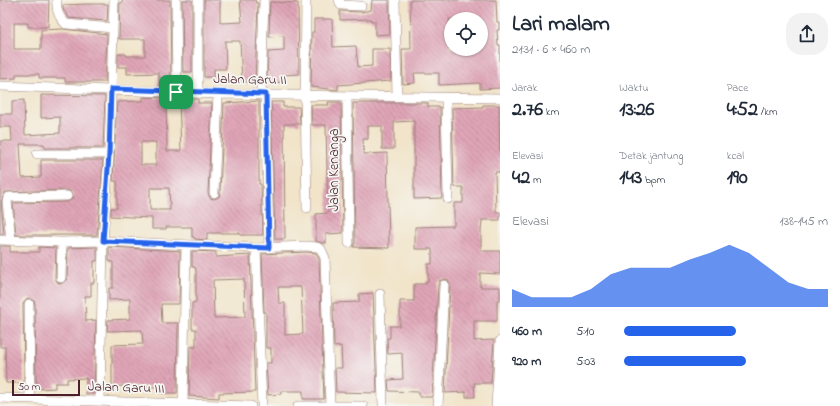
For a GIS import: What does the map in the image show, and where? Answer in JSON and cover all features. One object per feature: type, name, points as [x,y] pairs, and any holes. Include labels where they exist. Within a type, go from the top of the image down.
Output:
[{"type":"street","points":[[57,0],[56,7],[60,19],[66,24],[114,28]]},
{"type":"street","points":[[100,401],[103,241],[109,154],[114,0]]},
{"type":"street","points":[[176,0],[176,92]]},
{"type":"street","points":[[198,0],[198,93]]},
{"type":"street","points":[[264,0],[263,94],[269,248]]},
{"type":"street","points":[[306,0],[305,94],[307,208]]},
{"type":"street","points":[[339,0],[341,5],[344,6],[361,6]]},
{"type":"street","points":[[394,0],[397,97]]},
{"type":"street","name":"Jalan Garu II","points":[[0,86],[218,94],[305,94],[500,98]]},
{"type":"street","points":[[214,192],[218,94]]},
{"type":"street","name":"Jalan Kenanga","points":[[347,96],[349,244]]},
{"type":"street","points":[[446,98],[448,199]]},
{"type":"street","points":[[37,154],[109,154]]},
{"type":"street","points":[[11,240],[7,201],[10,197],[67,196]]},
{"type":"street","points":[[0,240],[62,242],[103,241],[256,248],[317,247],[324,254],[330,406]]},
{"type":"street","points":[[62,242],[62,278]]},
{"type":"street","points":[[186,245],[187,404]]},
{"type":"street","points":[[256,248],[262,406]]},
{"type":"street","points":[[438,406],[444,285]]},
{"type":"street","points":[[380,294],[383,406]]},
{"type":"street","points":[[29,304],[33,402]]},
{"type":"street","points":[[496,406],[500,342]]},
{"type":"street","name":"Jalan Garu III","points":[[0,398],[33,402],[100,401],[122,404],[251,406]]},
{"type":"street","points":[[298,406],[363,406]]},
{"type":"building","points":[[0,0],[49,0],[48,27],[28,27],[28,23],[14,23],[14,49],[41,49],[41,30],[63,29],[107,34],[105,82],[65,82],[65,78],[39,78],[39,74],[16,74],[16,78],[0,79]]},
{"type":"building","points":[[122,0],[170,0],[171,86],[159,86],[159,73],[127,74],[127,67],[118,67],[118,54],[126,54],[126,56],[145,56],[145,39],[119,39],[120,3],[122,3]]},
{"type":"building","points":[[182,0],[192,0],[192,72],[183,72]]},
{"type":"building","points":[[204,0],[220,0],[220,22],[222,23],[242,22],[240,0],[255,0],[256,3],[258,3],[255,82],[242,82],[240,41],[225,41],[226,69],[214,69],[214,77],[204,77]]},
{"type":"building","points":[[372,0],[389,0],[390,34],[375,35],[375,21],[371,21],[371,19],[340,20],[340,11],[361,12],[371,10]]},
{"type":"building","points":[[410,0],[496,0],[497,22],[499,22],[499,30],[497,30],[498,45],[500,45],[500,88],[480,89],[480,83],[439,85],[439,73],[414,73],[415,83],[403,84],[402,49],[411,49]]},
{"type":"building","points":[[270,2],[298,3],[299,74],[283,75],[284,82],[270,83],[270,81],[267,81],[268,52],[284,51],[284,36],[269,37]]},
{"type":"building","points":[[108,4],[107,21],[69,18],[63,9],[63,5]]},
{"type":"building","points":[[314,19],[332,19],[333,47],[356,46],[358,67],[372,66],[372,49],[390,49],[391,81],[338,85],[338,90],[311,87],[312,32],[314,32]]},
{"type":"building","points":[[41,95],[105,96],[103,148],[45,148],[44,144],[20,144],[22,178],[41,177],[41,160],[103,160],[97,235],[16,235],[13,203],[67,202],[72,199],[73,196],[70,191],[67,190],[5,192],[1,202],[4,234],[0,234],[0,141],[12,141],[11,127],[0,127],[0,114],[12,114],[12,101],[24,100],[25,135],[60,133],[60,117],[41,118]]},
{"type":"building","points":[[143,97],[166,98],[167,151],[181,151],[179,99],[198,99],[198,103],[212,103],[208,193],[210,198],[214,199],[219,197],[220,193],[224,103],[259,101],[259,184],[261,184],[263,235],[207,233],[207,240],[195,239],[192,237],[192,227],[166,227],[166,229],[152,229],[152,218],[111,216],[111,208],[117,208],[117,181],[113,181],[117,102],[143,101]],"holes":[[[141,142],[156,142],[156,165],[141,165]],[[150,188],[169,188],[170,210],[150,210]]]},
{"type":"building","points":[[271,102],[283,102],[283,107],[299,107],[300,124],[284,124],[285,239],[275,239]]},
{"type":"building","points":[[328,102],[341,102],[343,233],[326,234],[326,243],[323,243],[316,241],[316,214],[328,213],[326,125],[312,125],[311,105],[329,105]]},
{"type":"building","points":[[353,103],[428,103],[428,107],[440,107],[442,198],[414,199],[414,121],[394,122],[394,149],[382,149],[382,126],[368,126],[368,139],[363,139],[364,154],[387,153],[389,248],[353,247],[355,243]]},
{"type":"building","points":[[483,105],[499,105],[500,172],[495,172],[496,212],[500,212],[500,220],[482,220],[481,251],[500,251],[500,274],[480,273],[480,287],[500,287],[500,300],[497,300],[497,321],[474,321],[474,341],[494,340],[491,383],[474,383],[475,397],[466,397],[466,392],[445,393],[450,285],[448,280],[444,279],[439,281],[438,285],[432,397],[419,397],[419,392],[389,391],[388,380],[403,379],[402,353],[388,354],[387,338],[390,338],[390,326],[400,326],[400,301],[414,301],[414,284],[426,284],[426,281],[428,281],[428,264],[432,264],[432,249],[415,249],[415,227],[454,226],[454,203],[463,203],[463,187],[454,187],[452,108],[483,107]]},
{"type":"building","points":[[0,246],[10,246],[10,252],[39,252],[39,247],[56,248],[55,278],[58,283],[61,284],[67,279],[68,248],[97,247],[97,261],[94,261],[94,283],[91,283],[91,296],[85,296],[86,321],[96,320],[94,394],[86,394],[86,378],[67,379],[67,383],[55,383],[55,388],[38,389],[38,382],[36,382],[35,304],[34,301],[29,298],[26,299],[23,304],[24,383],[6,383],[5,347],[0,347]]},
{"type":"building","points":[[109,247],[180,251],[179,304],[161,304],[162,323],[178,323],[177,393],[160,393],[160,387],[112,386],[112,345],[143,344],[142,330],[107,331],[108,320],[130,319],[130,299],[109,300],[109,288],[113,288],[113,262],[109,261]]},
{"type":"building","points":[[192,251],[216,252],[216,257],[250,255],[255,392],[219,393],[219,398],[189,396],[190,347],[196,347],[196,329],[192,329],[192,303],[196,302],[196,271],[195,267],[192,267]],"holes":[[[244,279],[245,317],[214,318],[213,280]]]},
{"type":"building","points":[[306,252],[316,253],[319,259],[324,399],[303,399],[303,391],[281,391],[281,394],[268,395],[266,363],[271,363],[271,348],[266,348],[266,312],[264,312],[262,254]],"holes":[[[278,287],[301,287],[303,334],[285,335],[285,303],[279,303]]]},
{"type":"building","points":[[373,293],[377,393],[336,392],[335,368],[342,368],[341,346],[334,347],[333,303],[359,302],[359,294]]},
{"type":"route","points":[[111,89],[176,92],[266,94],[269,248],[103,241],[109,154],[111,89]]}]
